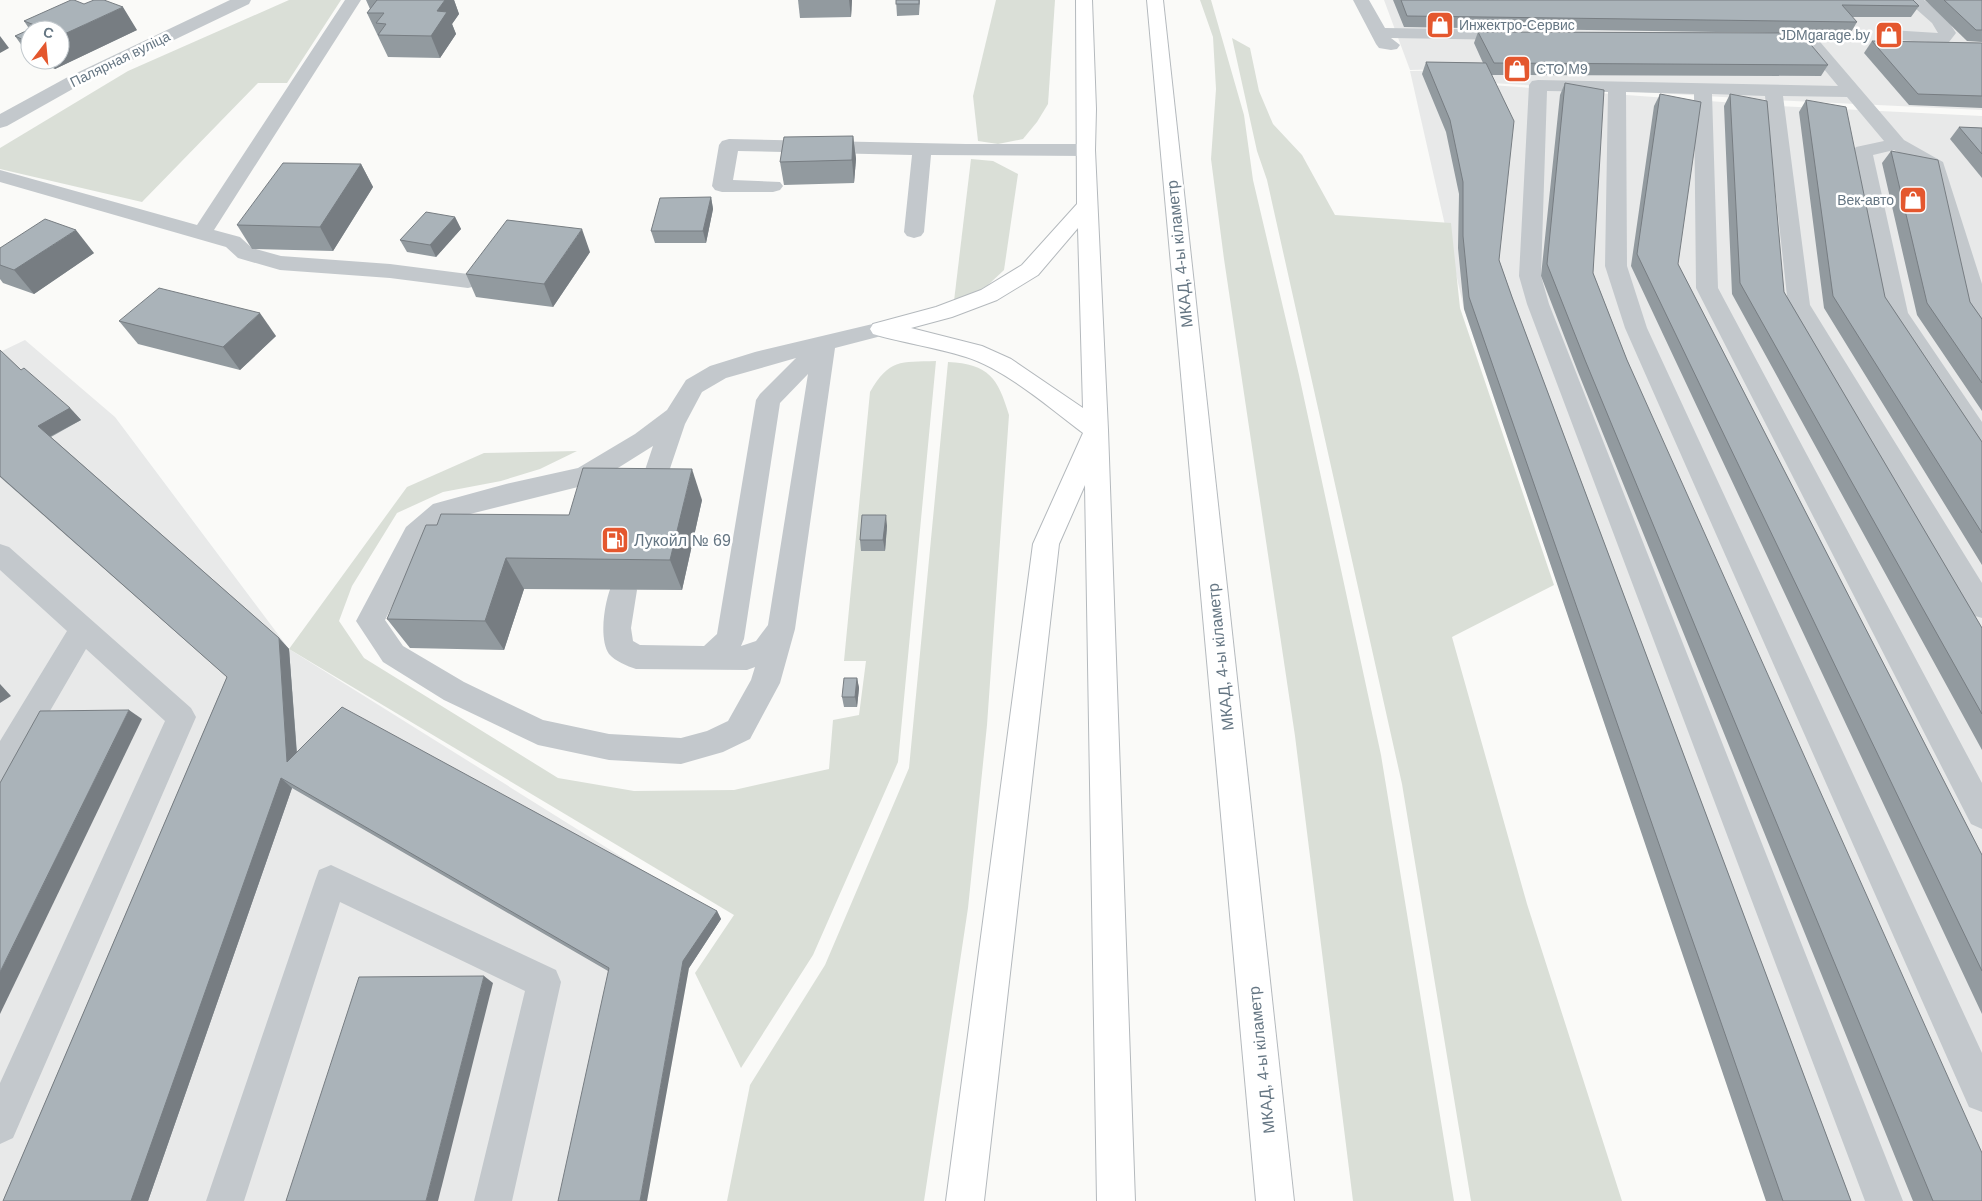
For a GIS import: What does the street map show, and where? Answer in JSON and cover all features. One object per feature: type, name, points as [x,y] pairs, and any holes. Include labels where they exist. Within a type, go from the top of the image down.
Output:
[{"type":"highway","points":[[1084,0],[1087,204],[1096,430],[1116,1201]]},
{"type":"highway","name":"МКАД, 4-ы кіламетр","points":[[1155,0],[1275,1201]]},
{"type":"highway","points":[[881,328],[944,312],[989,295],[1030,270],[1087,204]]},
{"type":"highway","points":[[881,328],[981,354],[1003,365],[1045,392],[1096,430]]},
{"type":"highway","points":[[965,1201],[1046,544],[1096,430]]},
{"type":"street","name":"Палярная вуліца","points":[[0,122],[72,82],[243,0]]},
{"type":"street","points":[[202,233],[353,0]]},
{"type":"street","points":[[1361,0],[1385,44],[1444,46]]},
{"type":"street","points":[[1890,35],[1943,38],[1947,33],[1939,20],[1914,0]]},
{"type":"street","points":[[1379,33],[1529,36]]},
{"type":"street","points":[[1749,39],[1809,40],[1897,144],[1936,166],[1982,320]]},
{"type":"street","points":[[1852,92],[1538,85],[1530,276],[1538,304],[1884,1201]]},
{"type":"street","points":[[1617,86],[1616,266],[1636,328],[1982,1094]]},
{"type":"street","points":[[1703,88],[1707,288],[1982,814]]},
{"type":"street","points":[[1773,90],[1800,305],[1982,607]]},
{"type":"street","points":[[1897,144],[1863,151],[1897,313],[1982,441]]},
{"type":"street","points":[[773,186],[722,186],[729,145],[1086,150]]},
{"type":"street","points":[[914,232],[922,149]]},
{"type":"street","points":[[0,176],[233,242],[245,252],[280,263],[390,271],[468,281]]},
{"type":"street","points":[[648,500],[681,405],[694,385],[718,371],[881,328]]},
{"type":"street","points":[[678,414],[644,440],[585,476],[442,511],[415,534],[370,620],[393,654],[454,691],[538,732],[609,747],[680,751],[712,743],[739,730],[765,683],[781,629],[824,343]]},
{"type":"street","points":[[710,658],[730,639],[768,400],[824,343]]},
{"type":"street","points":[[0,554],[182,718],[0,1125]]},
{"type":"street","points":[[623,590],[617,628],[620,647],[636,657],[747,658],[766,649],[781,629]]},
{"type":"street","points":[[0,768],[83,629]]},
{"type":"street","points":[[225,1201],[331,881],[544,982],[493,1201]]},
{"type":"shaded area","points":[[289,0],[341,0],[287,83],[258,83],[142,202],[0,169],[0,148],[128,71]]},
{"type":"shaded area","points":[[996,0],[1055,0],[1048,104],[1037,122],[1023,139],[998,144],[978,141],[973,96]]},
{"type":"shaded area","points":[[1200,0],[1211,0],[1244,115],[1253,180],[1299,375],[1381,755],[1454,1201],[1353,1201],[1295,736],[1224,259],[1211,159],[1216,89],[1213,37]]},
{"type":"shaded area","points":[[1384,0],[1982,0],[1982,110],[1772,100],[1491,83],[1482,68],[1410,70]]},
{"type":"shaded area","points":[[1232,38],[1250,48],[1259,91],[1273,124],[1302,155],[1335,215],[1451,223],[1460,308],[1554,585],[1452,637],[1527,904],[1622,1201],[1471,1201],[1402,784],[1267,180],[1257,151]]},
{"type":"shaded area","points":[[1481,70],[1491,85],[1777,106],[1982,116],[1982,1201],[1767,1201],[1464,309],[1410,71]]},
{"type":"shaded area","points":[[971,159],[993,161],[1018,174],[1004,270],[988,285],[970,296],[954,301]]},
{"type":"shaded area","points":[[25,340],[115,417],[289,649],[721,919],[689,968],[647,1201],[0,1201],[0,352]]},
{"type":"shaded area","points":[[936,361],[898,762],[813,955],[741,1068],[695,973],[734,915],[289,649],[407,487],[484,453],[577,451],[540,469],[501,481],[443,492],[397,513],[352,586],[339,621],[364,658],[558,778],[634,791],[734,790],[829,769],[833,720],[859,715],[866,661],[844,661],[870,392],[883,373],[897,364]]},
{"type":"shaded area","points":[[948,362],[973,366],[990,375],[1001,391],[1009,415],[987,725],[968,908],[924,1201],[727,1201],[750,1085],[825,965],[909,768]]},
{"type":"building","points":[[71,0],[84,4],[94,0],[104,0],[123,7],[70,31],[70,20],[26,20]]},
{"type":"building","points":[[377,0],[445,0],[437,11],[447,12],[431,36],[378,35],[386,24],[376,23],[384,13],[367,13]]},
{"type":"building","points":[[896,0],[919,0],[919,4],[896,4]]},
{"type":"building","points":[[1401,0],[1913,0],[1919,6],[1842,5],[1857,22],[1407,16]]},
{"type":"building","points":[[1944,0],[1982,0],[1982,30],[1976,30]]},
{"type":"building","points":[[1478,32],[1801,33],[1828,65],[1494,63]]},
{"type":"building","points":[[1872,41],[1982,43],[1982,96],[1918,94]]},
{"type":"building","points":[[1426,62],[1486,63],[1514,121],[1499,260],[1851,1201],[1783,1201],[1469,297],[1463,236],[1463,182],[1450,120]]},
{"type":"building","points":[[1565,83],[1604,90],[1593,273],[1627,360],[1982,1153],[1982,1201],[1933,1201],[1547,264]]},
{"type":"building","points":[[1660,94],[1701,102],[1678,264],[1982,855],[1982,971],[1637,254]]},
{"type":"building","points":[[1730,94],[1767,101],[1784,292],[1982,628],[1982,714],[1740,283]]},
{"type":"building","points":[[1806,100],[1846,107],[1885,297],[1982,442],[1982,533],[1833,296]]},
{"type":"building","points":[[1959,127],[1982,128],[1982,154]]},
{"type":"building","points":[[853,136],[852,160],[780,162],[784,137]]},
{"type":"building","points":[[1891,151],[1938,160],[1970,302],[1982,319],[1982,383],[1927,303]]},
{"type":"building","points":[[283,163],[361,164],[320,227],[237,225]]},
{"type":"building","points":[[711,197],[703,231],[651,231],[660,198]]},
{"type":"building","points":[[426,212],[455,217],[430,245],[400,240]]},
{"type":"building","points":[[45,219],[76,230],[14,270],[0,265],[0,248]]},
{"type":"building","points":[[507,220],[582,229],[544,284],[466,274]]},
{"type":"building","points":[[159,288],[260,313],[223,347],[119,321]]},
{"type":"building","points":[[0,350],[21,370],[24,368],[70,408],[38,426],[279,638],[287,762],[342,707],[717,911],[683,961],[640,1201],[558,1201],[609,968],[281,778],[131,1201],[3,1201],[227,677],[0,476]]},
{"type":"building","points":[[583,468],[692,469],[670,560],[506,558],[485,621],[387,619],[426,525],[437,525],[441,514],[569,515]]},
{"type":"building","points":[[862,515],[886,515],[883,540],[860,540]]},
{"type":"building","points":[[844,678],[857,678],[855,697],[842,697]]},
{"type":"building","points":[[129,710],[0,972],[0,783],[40,711]]},
{"type":"building","points":[[484,976],[426,1201],[286,1201],[359,977]]},
{"type":"place","name":"Инжектро-Сервис","points":[[1440,25]]},
{"type":"place","name":"JDMgarage.by","points":[[1889,35]]},
{"type":"place","name":"СТО М9","points":[[1517,69]]},
{"type":"place","name":"Век-авто","points":[[1913,200]]},
{"type":"place","name":"Лукойл № 69","points":[[615,540]]}]
